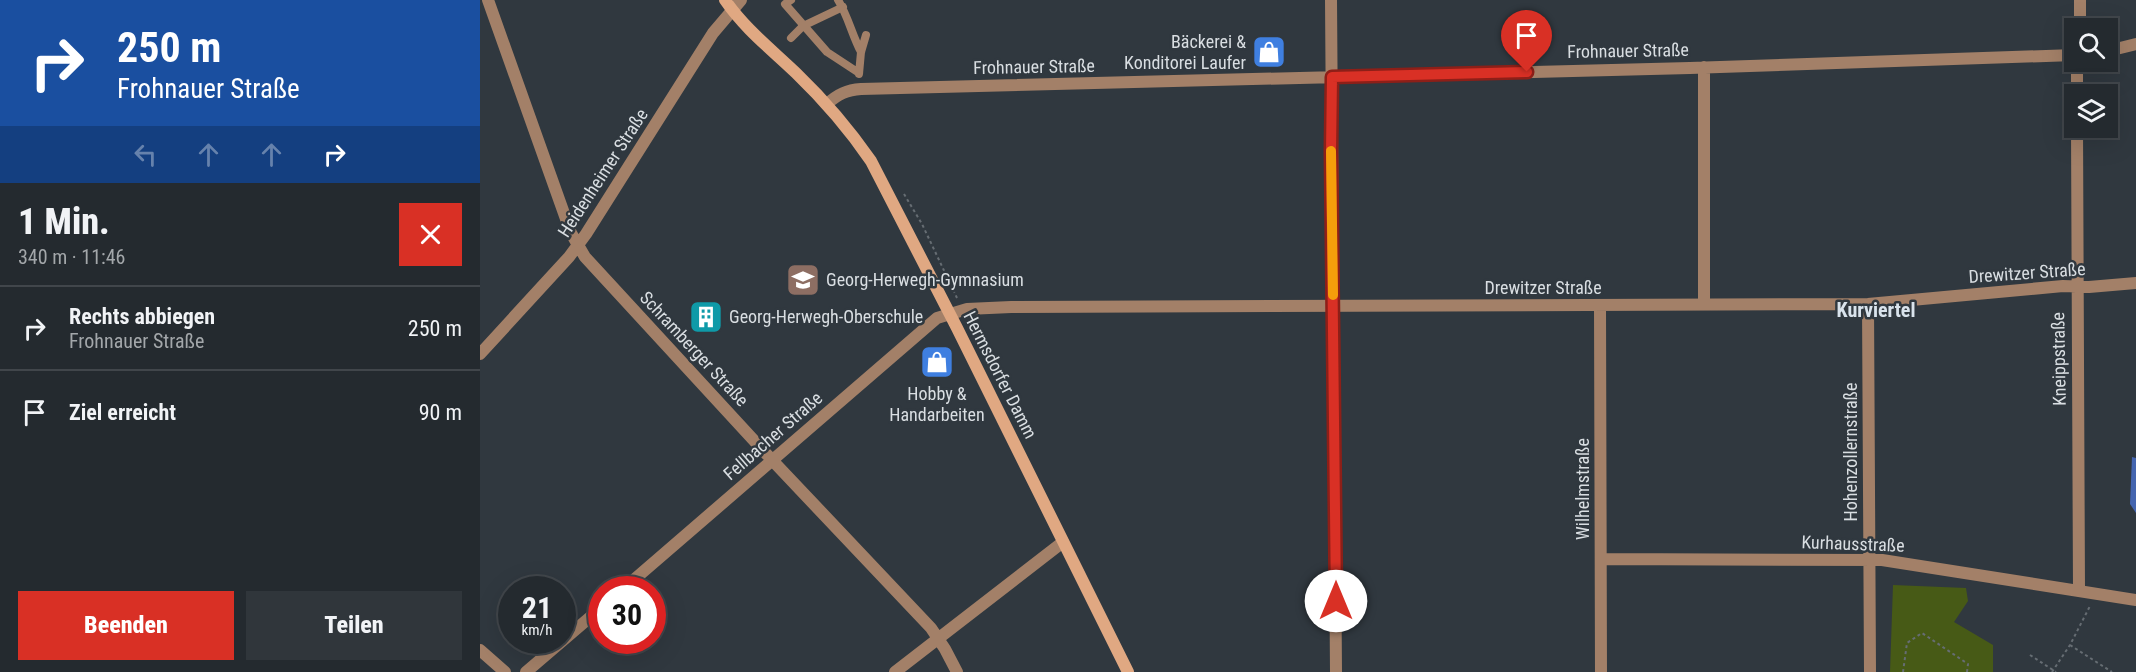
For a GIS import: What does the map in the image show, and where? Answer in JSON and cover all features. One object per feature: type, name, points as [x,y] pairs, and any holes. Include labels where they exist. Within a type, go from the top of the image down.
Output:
[{"type":"main road","name":"Hermsdorfer Damm","points":[[729,5],[827,104],[871,161],[950,314],[1128,672]]},
{"type":"street","name":"Schramberger Straße","points":[[488,0],[571,233],[585,257],[931,628],[957,672]]},
{"type":"street","name":"Heidenheimer Straße","points":[[480,354],[578,245],[729,5],[741,0]]},
{"type":"street","points":[[1331,0],[1336,672]]},
{"type":"street","points":[[2080,0],[2080,18]]},
{"type":"street","points":[[2118,48],[2136,44]]},
{"type":"street","name":"Frohnauer Straße","points":[[827,104],[849,90],[861,89],[2064,55]]},
{"type":"street","points":[[1704,67],[1704,304]]},
{"type":"street","name":"Kneippstraße","points":[[2077,138],[2079,591]]},
{"type":"street","name":"Drewitzer Straße","points":[[950,314],[967,309],[1003,307],[1868,304],[2136,283]]},
{"type":"street","name":"Hohenzollernstraße","points":[[1868,304],[1870,672]]},
{"type":"street","name":"Wilhelmstraße","points":[[1600,306],[1601,672]]},
{"type":"street","name":"Fellbacher Straße","points":[[638,576],[937,318],[950,314]]},
{"type":"street","points":[[895,672],[1063,542]]},
{"type":"street","name":"Kurhausstraße","points":[[1601,559],[1882,560],[2136,600]]},
{"type":"street","points":[[526,672],[588,619]]},
{"type":"street","points":[[480,650],[505,672]]},
{"type":"lane","points":[[791,0],[785,4],[827,52],[859,73],[861,52],[866,35]]},
{"type":"lane","points":[[791,38],[803,26],[841,4],[852,36],[861,52]]},
{"type":"path","points":[[2030,655],[2054,671],[2090,606]]},
{"type":"path","points":[[1903,672],[1907,643],[1922,633],[1968,664],[1967,672]]},
{"type":"path","points":[[2070,645],[2112,672]]},
{"type":"green space","points":[[1893,585],[1966,588],[1968,601],[1954,622],[1993,645],[1993,672],[1890,672]]},
{"type":"water","points":[[2132,457],[2136,458],[2136,513],[2130,504]]},
{"type":"slow traffic","points":[[1331,151],[1333,295]]},
{"type":"place","name":"Bäckerei & Konditorei Laufer","points":[[1269,52]]},
{"type":"place","name":"Georg-Herwegh-Gymnasium","points":[[803,280]]},
{"type":"place","name":"Georg-Herwegh-Oberschule","points":[[706,317]]},
{"type":"place","name":"Hobby & Handarbeiten","points":[[937,362]]},
{"type":"district","name":"Kurviertel","points":[[1876,310]]},
{"type":"route","points":[[1336,601],[1332,77],[1527,72]]}]
